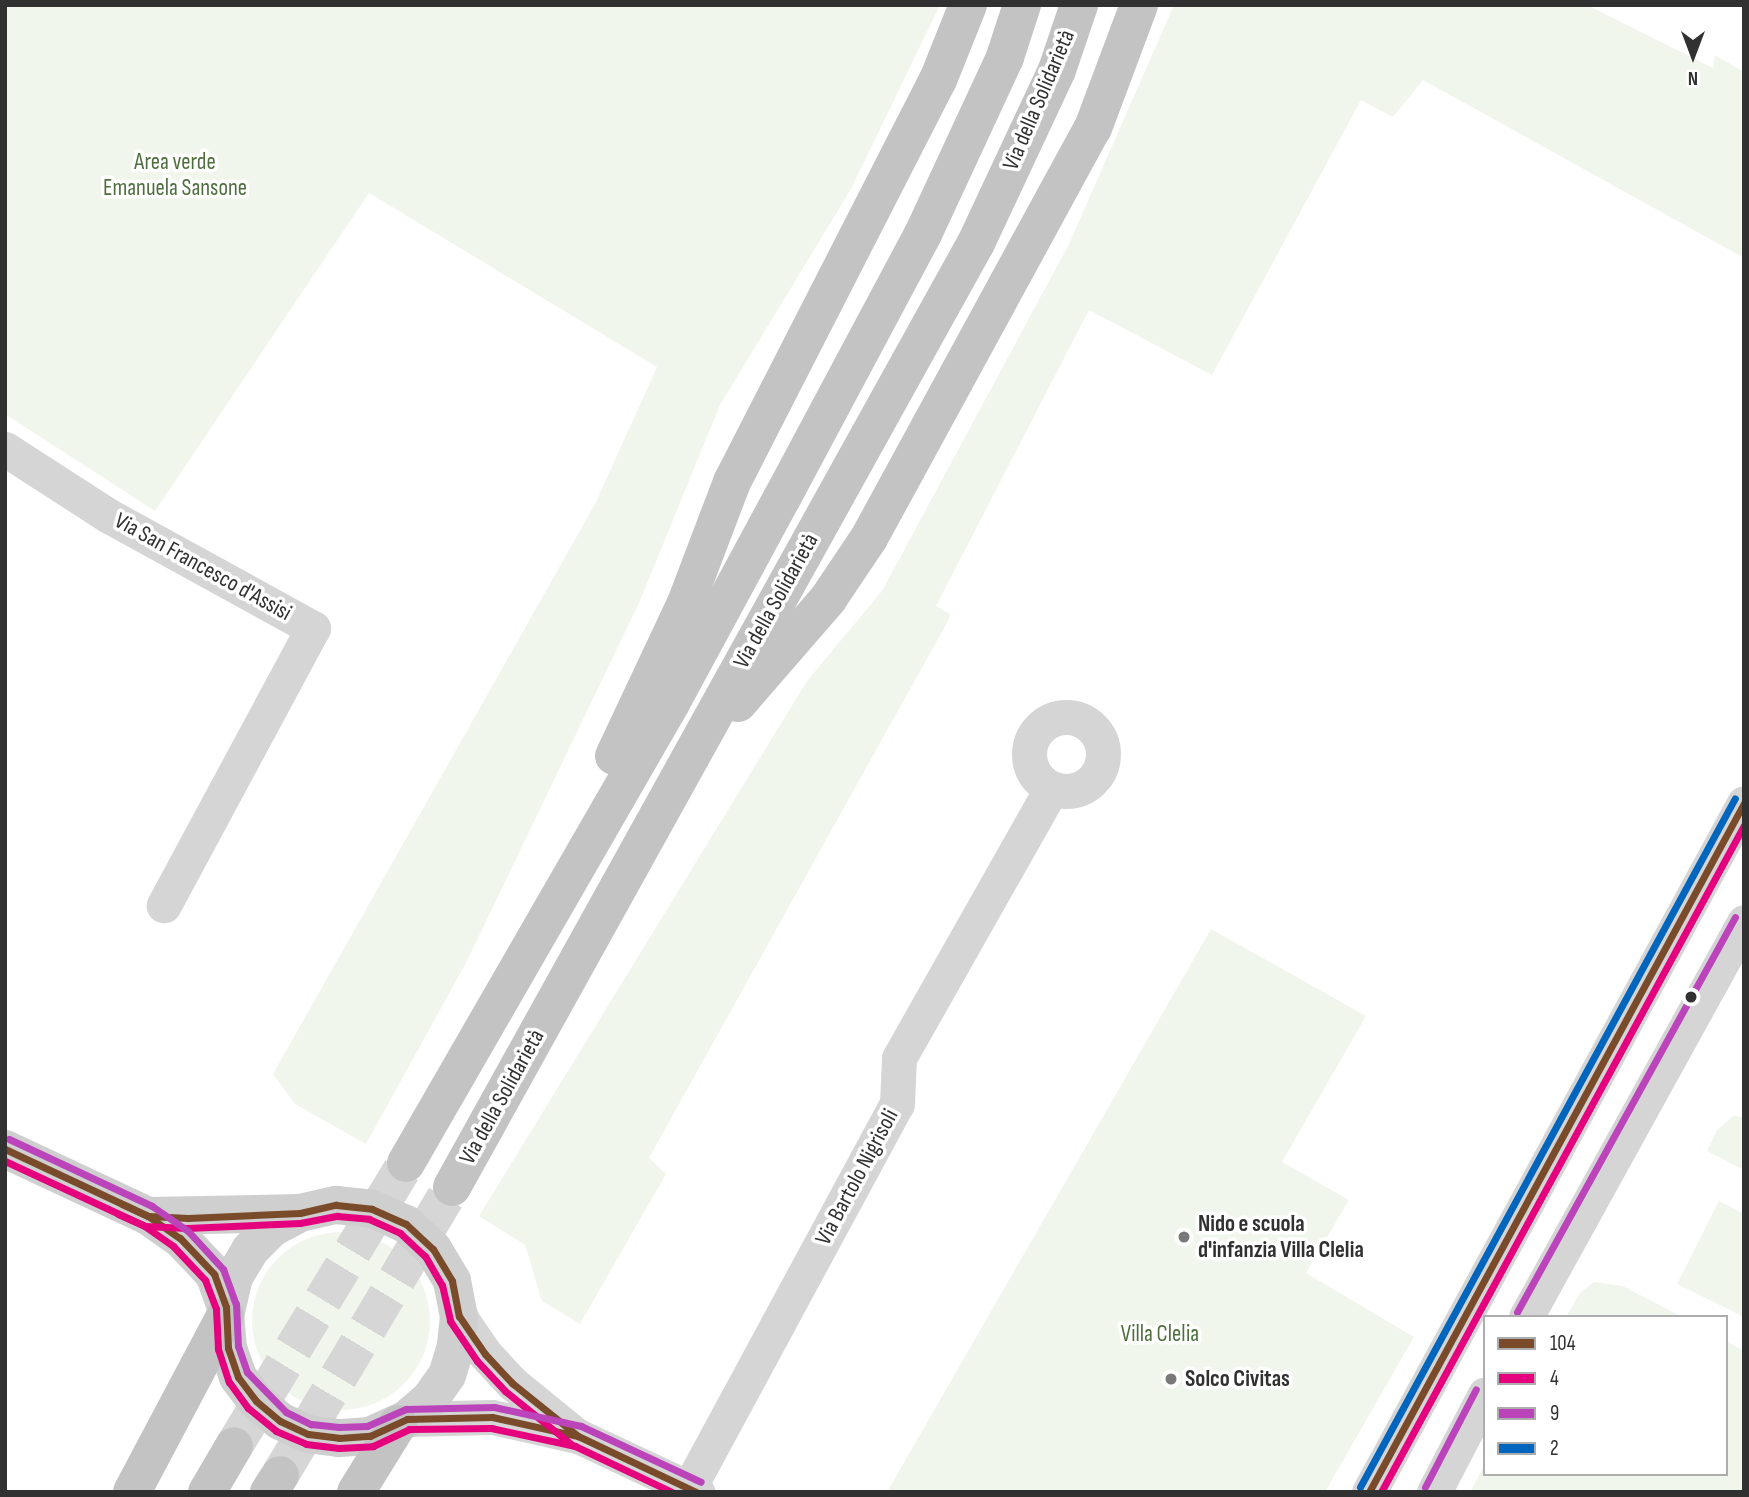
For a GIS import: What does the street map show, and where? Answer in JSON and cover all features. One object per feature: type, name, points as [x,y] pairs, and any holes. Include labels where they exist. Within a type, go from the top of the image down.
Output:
[{"type":"highway","points":[[565,880],[593,800],[686,603],[732,482],[938,80],[968,5]]},
{"type":"highway","name":"Via della Solidarietà","points":[[406,1163],[565,880],[671,703],[916,246],[1005,57],[1022,5]]},
{"type":"highway","name":"Via della Solidarietà","points":[[452,1187],[975,243],[1057,70],[1079,5]]},
{"type":"highway","points":[[694,751],[828,599],[869,538],[1093,128],[1139,5]]},
{"type":"highway","points":[[132,1492],[225,1312]]},
{"type":"highway","points":[[356,1492],[403,1422]]},
{"type":"highway","points":[[207,1492],[234,1446]]},
{"type":"street","name":"Via San Francesco d'Assisi","points":[[5,449],[109,516],[313,628],[164,905]]},
{"type":"street","name":"Via Bartolo Nigrisoli","points":[[693,1490],[897,1104],[899,1058],[1051,789]]},
{"type":"street","points":[[1369,1492],[1744,803]]},
{"type":"street","points":[[1527,1315],[1744,922]]},
{"type":"street","points":[[5,1149],[148,1216],[180,1238],[214,1274],[225,1312],[228,1348],[238,1377],[256,1402],[280,1421],[308,1434],[339,1438],[370,1436],[403,1422],[430,1399],[447,1375],[456,1346],[459,1317],[452,1281],[439,1259],[406,1224],[372,1209],[336,1205],[300,1213],[148,1216]]},
{"type":"street","points":[[225,1312],[234,1277],[250,1250],[272,1228],[300,1213]]},
{"type":"street","points":[[459,1317],[485,1354],[512,1383],[578,1436]]},
{"type":"street","points":[[1434,1492],[1483,1398]]},
{"type":"street","points":[[403,1422],[492,1417],[578,1436],[693,1490]]},
{"type":"green space","name":"Area verde Emanuela Sansone","points":[[5,5],[940,5],[851,189],[720,405],[639,603],[467,961],[366,1144],[295,1104],[273,1074],[595,504],[657,367],[369,193],[155,511],[5,414]]},
{"type":"green space","points":[[1174,5],[1587,5],[1713,68],[1715,55],[1744,72],[1744,258],[1423,80],[1393,117],[1361,100],[1212,375],[1089,310],[936,606],[950,614],[948,621],[649,1158],[666,1174],[580,1324],[542,1301],[525,1245],[479,1216],[807,681],[882,591],[1069,244]]},
{"type":"green space","name":"Villa Clelia","points":[[1211,929],[1366,1016],[1282,1162],[1349,1200],[1306,1273],[1414,1337],[1325,1492],[887,1492]]},
{"type":"green space","points":[[1733,1116],[1744,1117],[1744,1170],[1707,1151],[1717,1130]]},
{"type":"green space","points":[[1719,1201],[1744,1214],[1744,1317],[1677,1284]]},
{"type":"green space","points":[[341,1232],[375,1239],[404,1258],[423,1287],[430,1321],[423,1355],[404,1384],[375,1403],[341,1410],[307,1403],[278,1384],[259,1355],[252,1321],[259,1287],[278,1258],[307,1239]]},
{"type":"green space","points":[[1594,1282],[1623,1286],[1678,1315],[1567,1315],[1580,1293]]},
{"type":"green space","points":[[1728,1342],[1744,1351],[1744,1492],[1470,1492],[1483,1468],[1483,1476],[1728,1476]]},
{"type":"tunnel","points":[[234,1446],[406,1163]]},
{"type":"tunnel","points":[[280,1475],[452,1187]]},
{"type":"transit line","name":"2","points":[[1360,1487],[1735,798]]},
{"type":"transit line","name":"104","points":[[1369,1492],[1744,803]]},
{"type":"transit line","name":"4","points":[[1381,1492],[1744,825]]},
{"type":"transit line","name":"9","points":[[1517,1312],[1735,917]]},
{"type":"transit line","name":"9","points":[[9,1139],[152,1206],[188,1231],[223,1269],[236,1304],[238,1346],[247,1372],[286,1412],[311,1424],[339,1427],[367,1426],[406,1409],[494,1407],[581,1426],[701,1482]]},
{"type":"transit line","name":"104","points":[[5,1149],[148,1216],[180,1238],[214,1274],[226,1307],[228,1348],[238,1377],[256,1401],[280,1421],[308,1434],[339,1438],[370,1436],[407,1419],[492,1417],[578,1436],[696,1492]]},
{"type":"transit line","name":"4","points":[[5,1161],[143,1225],[173,1246],[205,1280],[216,1309],[218,1349],[229,1382],[248,1408],[276,1431],[306,1444],[339,1448],[373,1446],[409,1429],[491,1428],[575,1446],[672,1492]]},
{"type":"transit line","name":"104","points":[[122,1204],[148,1216],[188,1218],[300,1213],[336,1205],[372,1209],[406,1224],[433,1249],[452,1281],[459,1316],[485,1354],[512,1383],[578,1436]]},
{"type":"transit line","name":"4","points":[[118,1214],[145,1226],[187,1228],[300,1223],[337,1216],[369,1219],[400,1233],[425,1256],[442,1285],[450,1321],[477,1361],[505,1391],[571,1444]]},
{"type":"transit line","name":"9","points":[[1425,1487],[1476,1389]]},
{"type":"place","name":"Nido e scuola d'infanzia Villa Clelia","points":[[1184,1237]]},
{"type":"place","name":"Solco Civitas","points":[[1171,1379]]}]
